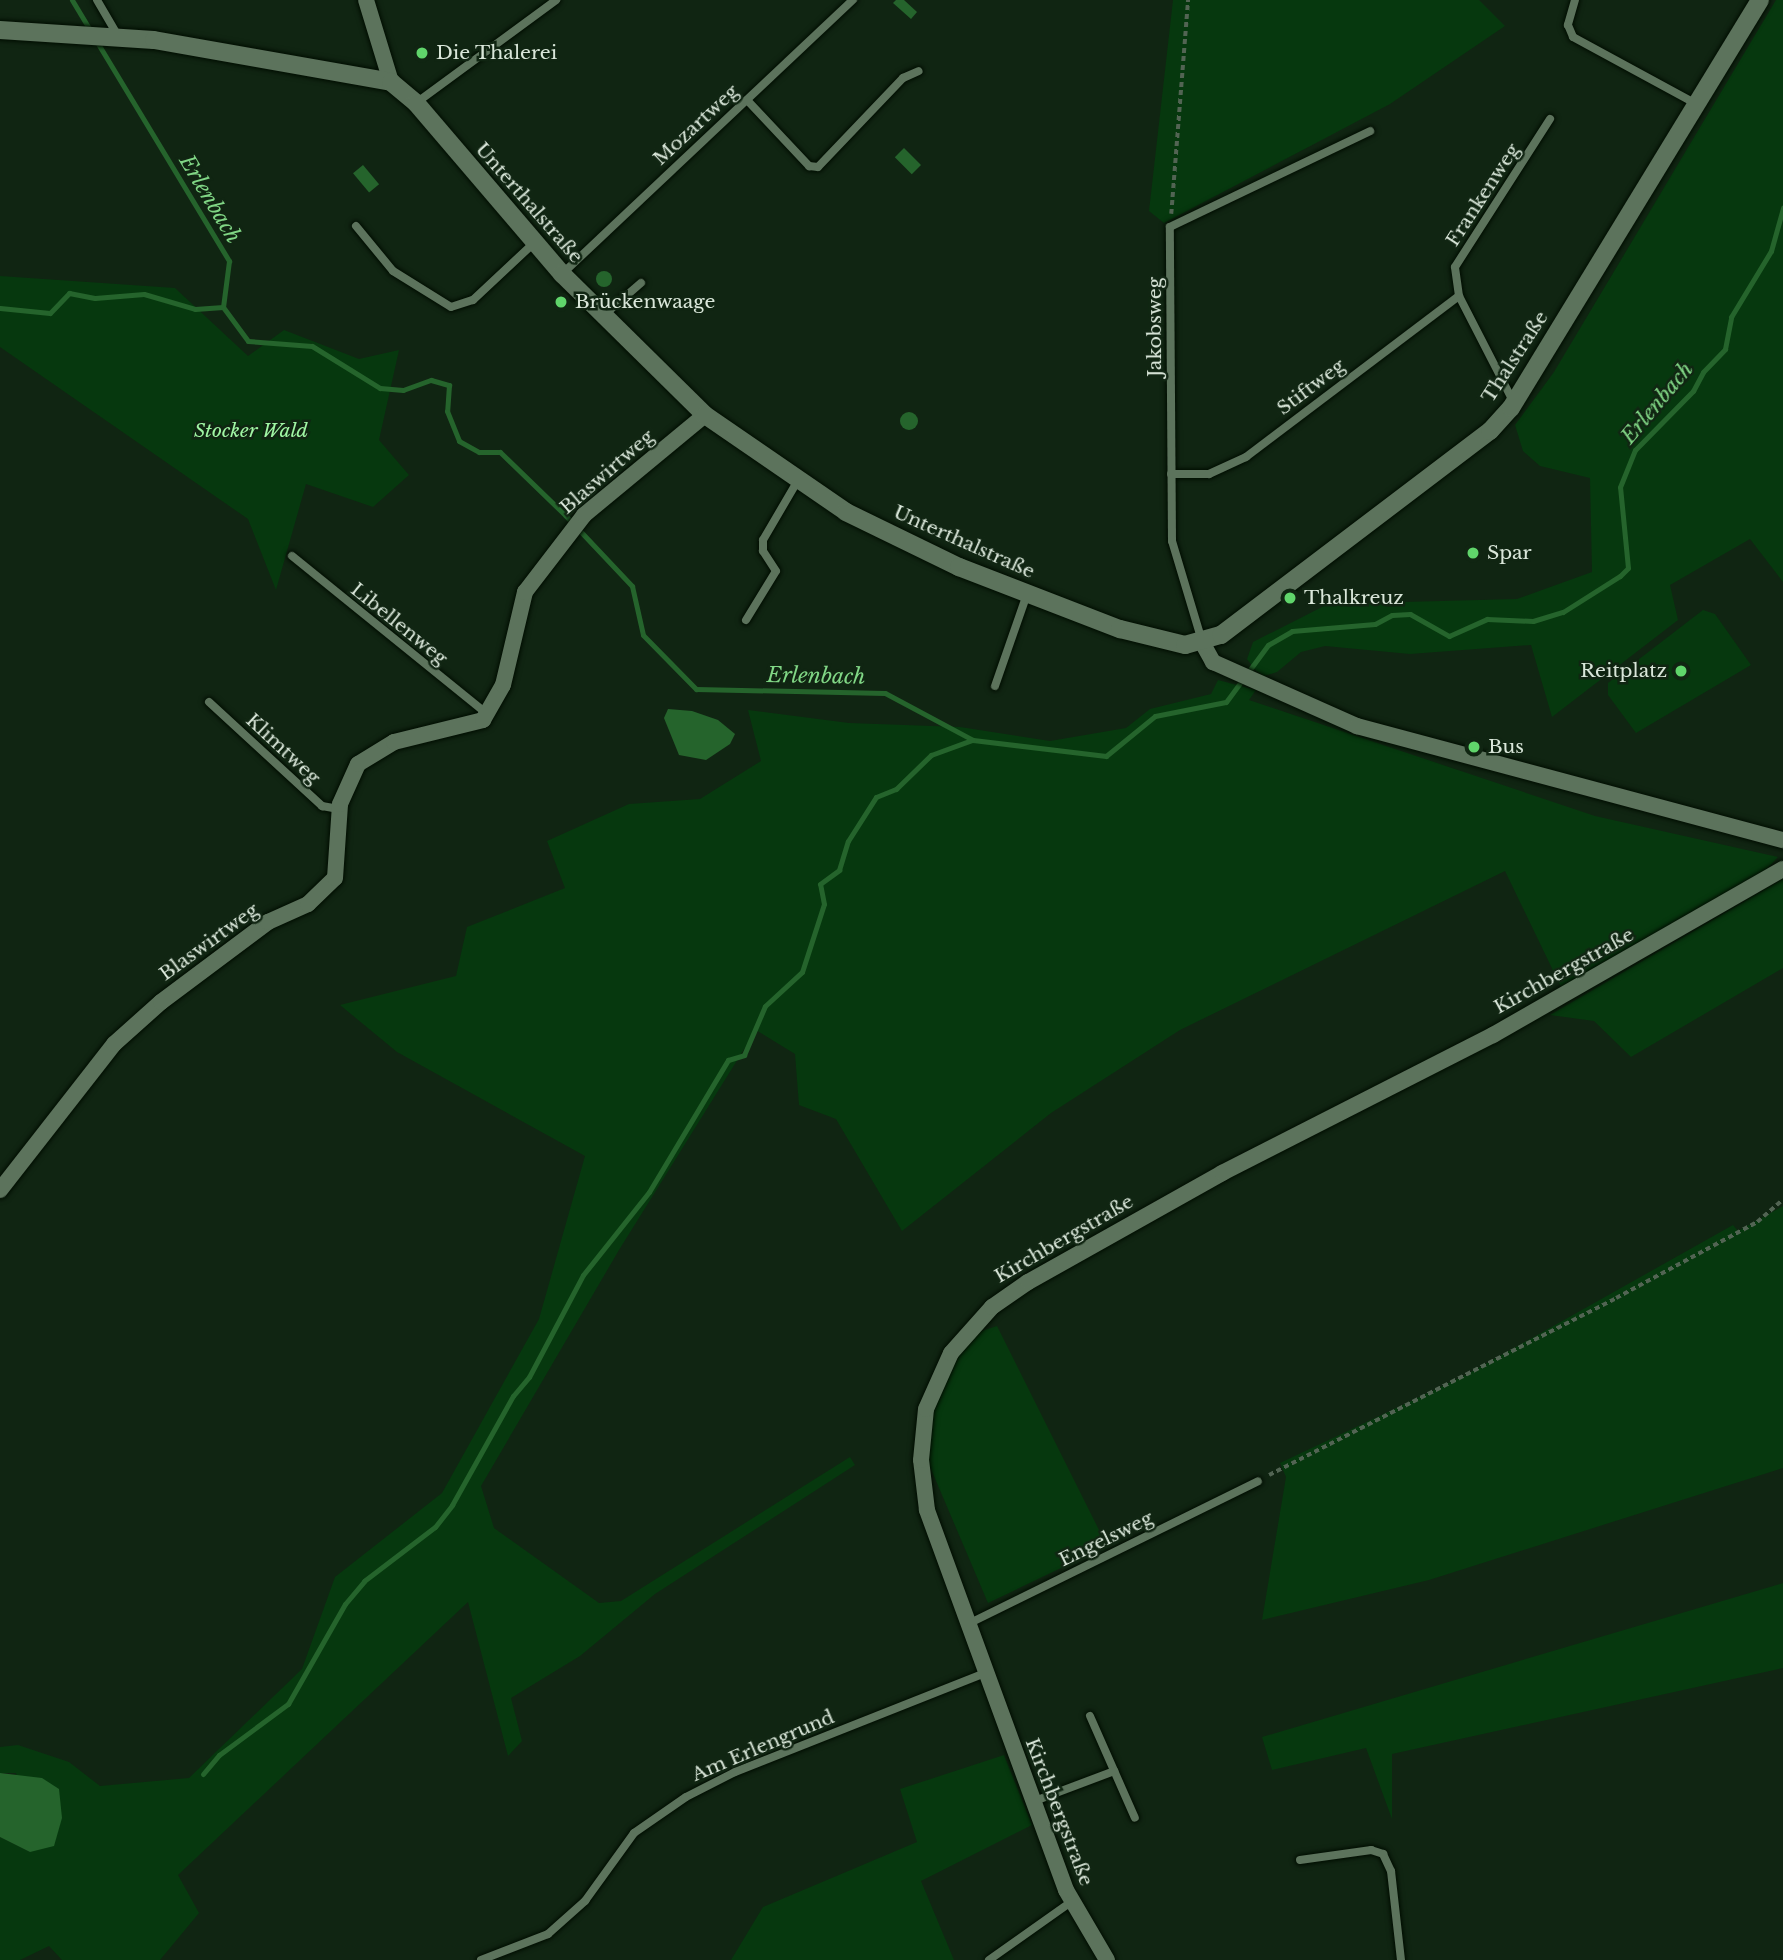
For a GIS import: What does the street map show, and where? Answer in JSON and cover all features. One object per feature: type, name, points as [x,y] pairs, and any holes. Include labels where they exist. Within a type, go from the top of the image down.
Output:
[{"type":"street","points":[[0,30],[112,35],[391,82],[366,0]]},
{"type":"street","name":"Thalstraße","points":[[1203,644],[1221,635],[1490,431],[1514,403],[1760,0]]},
{"type":"street","name":"Unterthalstraße","points":[[391,82],[416,103],[562,274],[705,415],[798,480],[888,533],[1027,594],[1120,629],[1167,642],[1203,644]]},
{"type":"street","name":"Blaswirtweg","points":[[0,1190],[114,1044],[182,986],[268,922],[308,904],[335,878],[339,809],[358,764],[394,742],[483,720],[503,685],[525,592],[566,535],[584,515],[705,415]]},
{"type":"street","points":[[1203,644],[1206,656],[1231,671],[1370,731],[1783,840]]},
{"type":"street","name":"Kirchbergstraße","points":[[1107,1960],[1071,1902],[1031,1802],[927,1510],[921,1460],[926,1409],[939,1373],[992,1307],[1222,1173],[1493,1035],[1783,869]]},
{"type":"lane","points":[[97,0],[112,35]]},
{"type":"lane","points":[[416,103],[556,0]]},
{"type":"lane","name":"Mozartweg","points":[[562,274],[853,0]]},
{"type":"lane","points":[[1575,0],[1568,25],[1573,37],[1698,105]]},
{"type":"lane","points":[[747,100],[809,166],[818,167],[903,78],[919,71]]},
{"type":"lane","name":"Frankenweg","points":[[1514,403],[1459,296],[1455,267],[1550,119]]},
{"type":"lane","points":[[1170,227],[1370,131]]},
{"type":"lane","points":[[356,226],[393,271],[451,307],[472,300],[534,243]]},
{"type":"lane","name":"Jakobsweg","points":[[1170,227],[1171,474],[1175,561],[1201,625],[1203,644]]},
{"type":"lane","points":[[604,315],[640,284]]},
{"type":"lane","name":"Stiftweg","points":[[1171,474],[1209,474],[1246,457],[1459,296]]},
{"type":"lane","points":[[746,620],[776,571],[763,551],[762,540],[798,480]]},
{"type":"lane","name":"Libellenweg","points":[[292,556],[487,714]]},
{"type":"lane","points":[[995,686],[1027,594]]},
{"type":"lane","name":"Klimtweg","points":[[209,702],[322,806],[339,809]]},
{"type":"lane","name":"Engelsweg","points":[[968,1624],[1258,1481]]},
{"type":"lane","name":"Am Erlengrund","points":[[481,1960],[548,1934],[584,1901],[634,1833],[686,1797],[735,1772],[985,1673]]},
{"type":"lane","points":[[1090,1716],[1135,1818]]},
{"type":"lane","points":[[1031,1802],[1114,1771]]},
{"type":"lane","points":[[1300,1860],[1371,1850],[1383,1854],[1391,1871],[1401,1960]]},
{"type":"lane","points":[[989,1960],[1071,1902]]},
{"type":"path","points":[[1170,227],[1188,0]]},
{"type":"path","points":[[1258,1481],[1616,1298],[1757,1222],[1781,1201]]},
{"type":"green space","points":[[1173,0],[1479,0],[1505,26],[1390,104],[1164,223],[1149,211]]},
{"type":"green space","points":[[1776,0],[1783,0],[1783,582],[1750,539],[1670,585],[1678,620],[1552,717],[1531,645],[1410,654],[1325,646],[1301,652],[1277,672],[1264,676],[1256,671],[1247,659],[1253,642],[1328,604],[1517,599],[1592,572],[1590,478],[1540,466],[1523,451],[1515,425],[1554,372]]},
{"type":"green space","name":"Stocker Wald","points":[[0,276],[175,288],[248,356],[284,330],[359,359],[399,350],[379,440],[409,475],[373,507],[306,484],[276,590],[248,519],[0,347]]},
{"type":"green space","name":"Reitplatz","points":[[1703,610],[1715,614],[1751,665],[1636,733],[1608,695],[1608,683]]},
{"type":"green space","points":[[1218,680],[1256,690],[1249,700],[1595,816],[1778,857],[1765,871],[1561,987],[1505,871],[1180,1030],[1051,1113],[902,1231],[836,1119],[799,1105],[795,1054],[756,1030],[619,1250],[481,1486],[494,1528],[599,1603],[621,1601],[850,1457],[855,1465],[655,1594],[580,1656],[511,1698],[522,1741],[508,1756],[468,1602],[178,1875],[199,1913],[160,1960],[62,1960],[49,1946],[20,1960],[0,1960],[0,1837],[30,1852],[16,1773],[0,1773],[0,1747],[18,1745],[69,1762],[100,1786],[189,1778],[302,1669],[335,1577],[442,1493],[539,1319],[585,1156],[397,1052],[340,1005],[456,976],[467,927],[565,888],[547,841],[629,804],[700,799],[761,761],[748,710],[849,723],[960,727],[1050,741],[1126,728],[1150,709],[1211,694]]},
{"type":"green space","points":[[1783,879],[1783,968],[1631,1057],[1594,1021],[1550,1015]]},
{"type":"green space","points":[[1783,1206],[1783,1468],[1429,1580],[1262,1620],[1286,1477],[1280,1463],[1466,1375],[1733,1225],[1738,1231]]},
{"type":"green space","points":[[997,1326],[1107,1546],[988,1603],[928,1462],[928,1418],[948,1366],[979,1332]]},
{"type":"green space","points":[[1783,1583],[1783,1668],[1392,1754],[1392,1819],[1366,1748],[1272,1770],[1262,1737]]},
{"type":"green space","points":[[1004,1755],[1032,1825],[921,1881],[954,1960],[731,1960],[763,1907],[917,1842],[900,1789]]},
{"type":"shaded area","points":[[896,0],[904,0],[917,12],[911,19],[893,3]]},
{"type":"shaded area","points":[[904,148],[921,165],[912,174],[895,157]]},
{"type":"shaded area","points":[[363,165],[379,184],[369,193],[353,173]]},
{"type":"shaded area","points":[[604,271],[610,273],[610,285],[604,287],[598,285],[596,279],[598,273]]},
{"type":"shaded area","points":[[905,412],[913,412],[918,421],[916,428],[905,430],[900,425],[900,417]]},
{"type":"shaded area","points":[[668,709],[692,711],[718,720],[735,734],[730,744],[706,760],[679,755],[664,718]]},
{"type":"shaded area","points":[[0,1773],[42,1778],[59,1789],[62,1818],[54,1846],[30,1852],[0,1837]]},
{"type":"waterway","name":"Erlenbach","points":[[72,0],[90,30]]},
{"type":"waterway","name":"Erlenbach","points":[[97,42],[229,261],[223,307],[248,341],[312,346],[380,388],[403,390],[431,380],[449,385],[447,411],[459,441],[479,452],[500,452],[565,515],[632,586],[643,635],[696,689],[885,693],[973,740],[1106,756],[1155,716],[1226,702],[1268,645],[1292,631],[1375,624],[1392,615],[1410,614],[1449,636],[1487,619],[1533,621],[1563,612],[1620,576],[1628,568],[1620,487],[1635,450],[1693,391],[1703,372],[1725,349],[1731,317],[1771,251],[1783,208]]},
{"type":"waterway","points":[[0,308],[50,313],[69,293],[95,298],[144,294],[195,309],[223,307]]},
{"type":"waterway","points":[[203,1774],[219,1755],[288,1704],[345,1604],[364,1581],[435,1527],[452,1505],[513,1396],[529,1377],[583,1275],[649,1192],[728,1060],[744,1055],[765,1006],[802,972],[824,904],[820,884],[839,870],[848,841],[876,797],[896,789],[931,755],[972,740]]},
{"type":"place","name":"Die Thalerei","points":[[422,53]]},
{"type":"place","name":"Brückenwaage","points":[[561,302]]},
{"type":"place","name":"Spar","points":[[1473,553]]},
{"type":"place","name":"Thalkreuz","points":[[1290,598]]},
{"type":"place","name":"Reitplatz","points":[[1681,671]]},
{"type":"place","name":"Bus","points":[[1474,747]]}]
